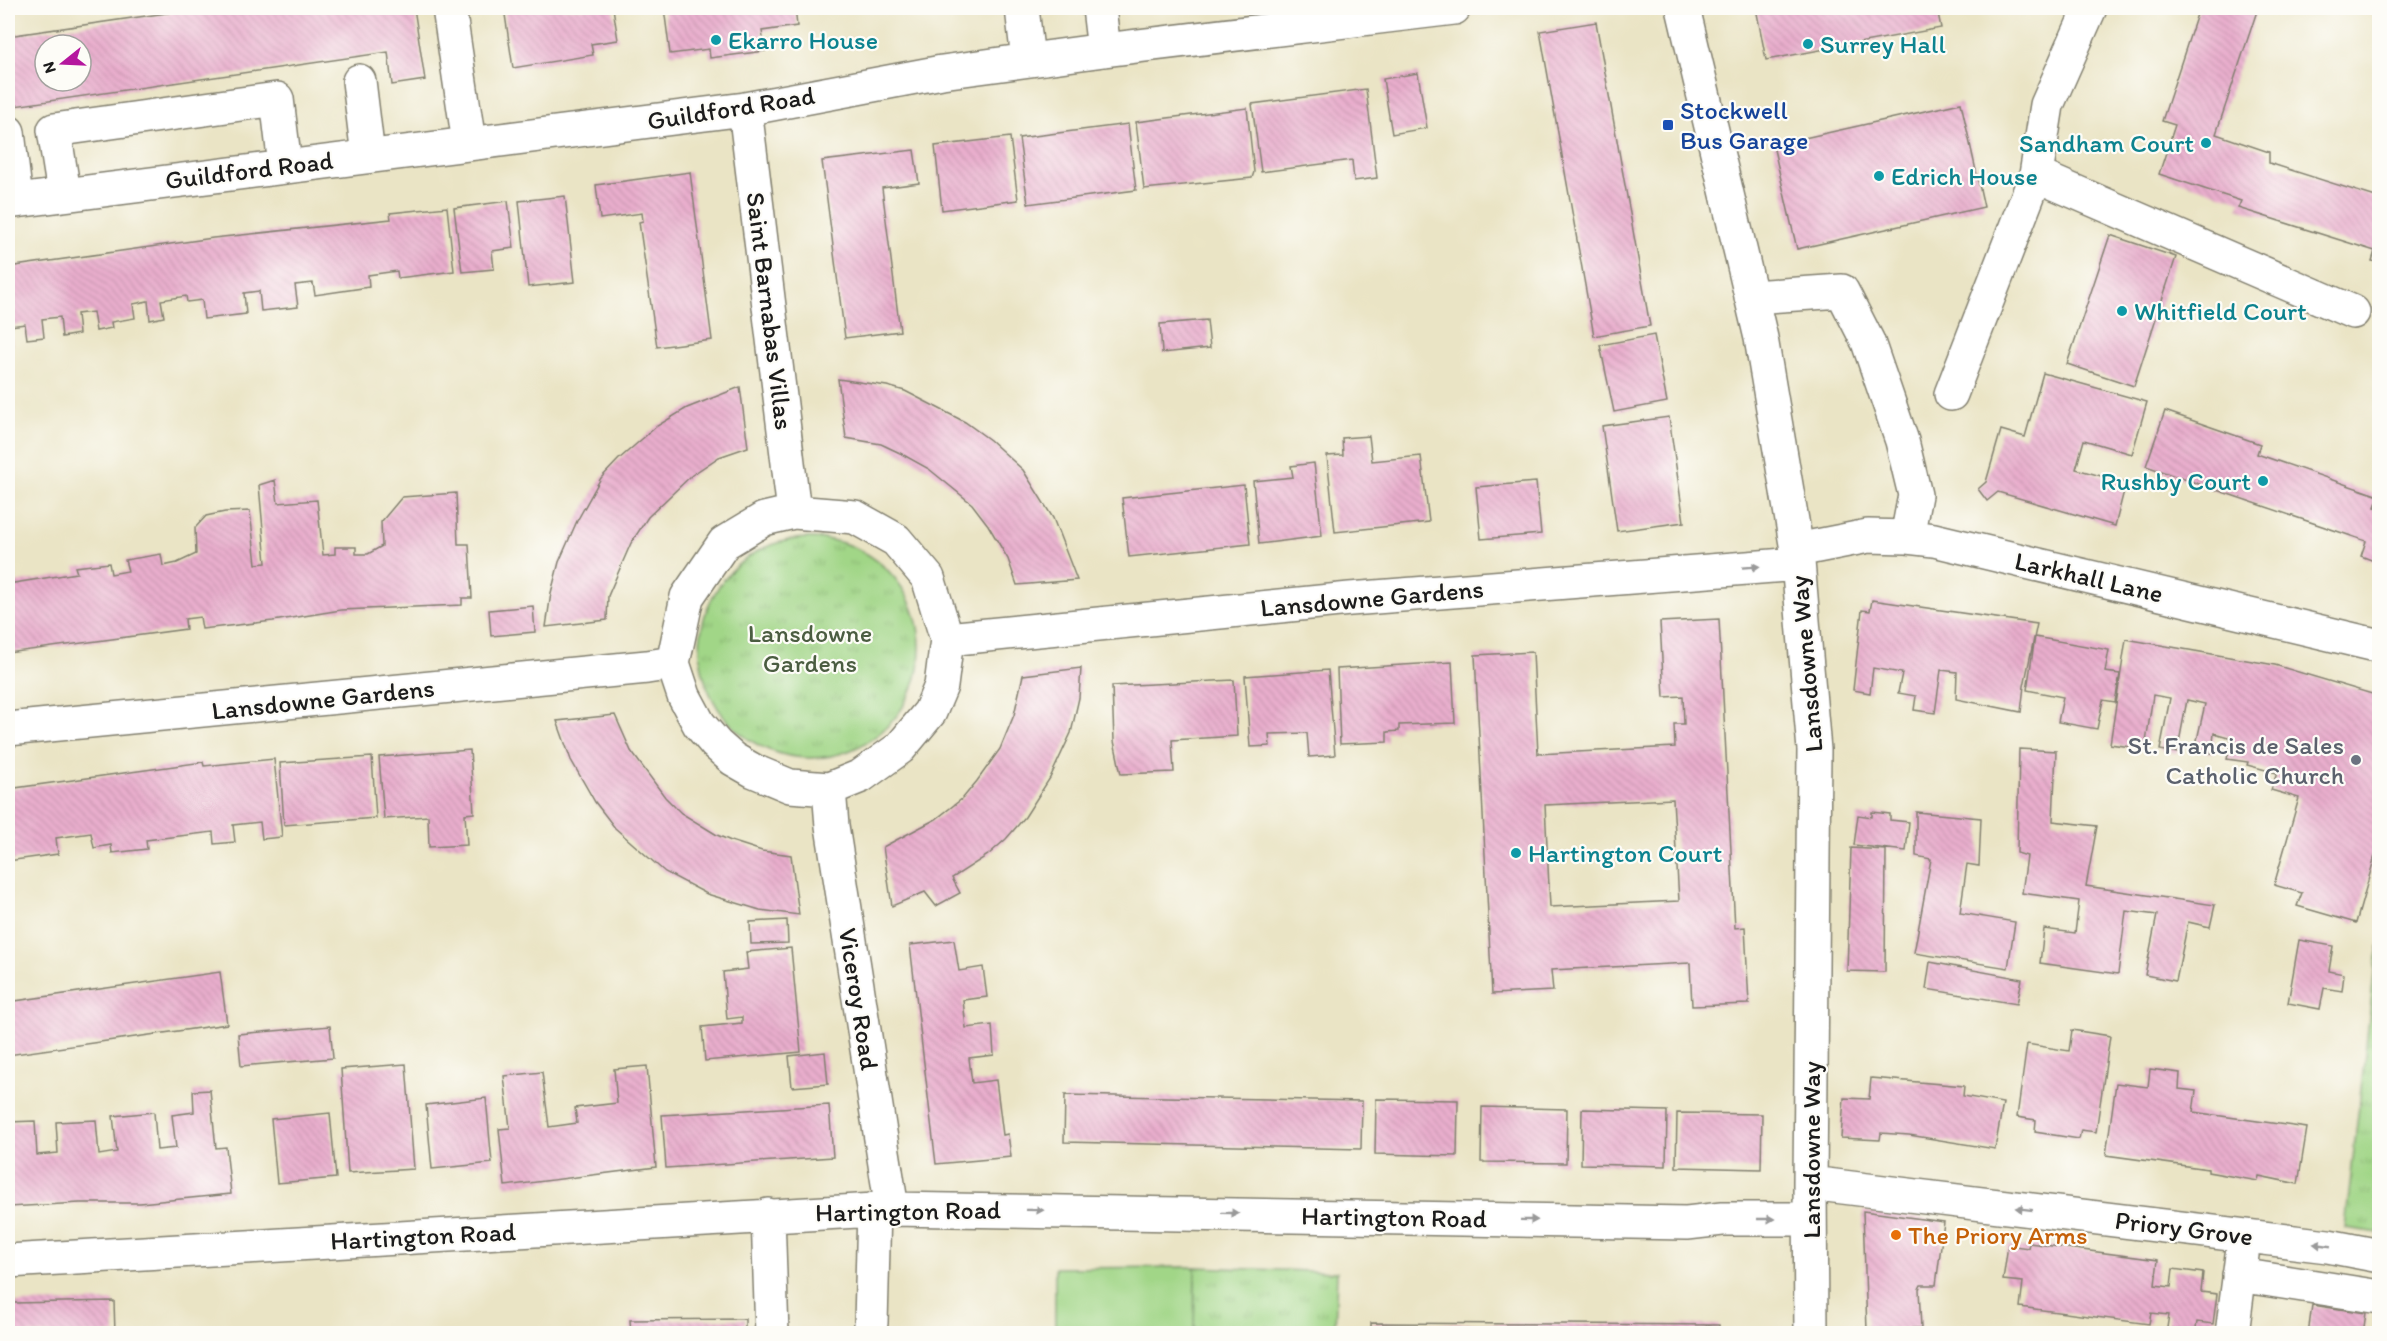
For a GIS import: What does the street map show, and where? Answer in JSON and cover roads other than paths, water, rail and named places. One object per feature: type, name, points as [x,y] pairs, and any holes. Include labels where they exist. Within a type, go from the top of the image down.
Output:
[{"type":"street","points":[[449,8],[469,143]]},
{"type":"street","points":[[1022,8],[1028,60]]},
{"type":"street","points":[[1099,8],[1104,50]]},
{"type":"street","name":"Guildford Road","points":[[12,201],[745,109],[942,72],[1445,8]]},
{"type":"street","name":"Lansdowne Way","points":[[1683,8],[1761,338],[1797,557],[1814,750],[1811,1334]]},
{"type":"street","points":[[1951,394],[2036,175],[2047,105],[2090,8]]},
{"type":"street","points":[[359,81],[368,156]]},
{"type":"street","points":[[64,194],[54,130],[276,99],[285,166]]},
{"type":"street","name":"Saint Barnabas Villas","points":[[745,109],[794,512]]},
{"type":"street","points":[[8,132],[12,201]]},
{"type":"street","points":[[2036,175],[2353,312]]},
{"type":"street","points":[[1751,297],[1842,291],[1868,342],[1902,441],[1915,495],[1907,537]]},
{"type":"street","points":[[794,512],[855,517],[896,540],[928,578],[947,639],[941,686],[930,712],[900,748],[861,776],[829,789],[790,786],[754,771],[733,759],[699,724],[684,696],[673,663],[687,597],[724,543],[764,519],[794,512]]},
{"type":"street","name":"Larkhall Lane","points":[[1797,557],[1868,536],[1934,540],[2379,646]]},
{"type":"street","name":"Lansdowne Gardens","points":[[947,639],[1350,598],[1704,571],[1797,557]]},
{"type":"street","name":"Lansdowne Gardens","points":[[8,729],[673,663]]},
{"type":"street","name":"Viceroy Road","points":[[829,789],[883,1209],[872,1323]]},
{"type":"street","name":"Priory Grove","points":[[1810,1183],[2328,1246],[2379,1256]]},
{"type":"street","name":"Hartington Road","points":[[8,1261],[883,1209],[1687,1223],[1722,1219],[1810,1219]]},
{"type":"street","points":[[768,1215],[772,1334]]},
{"type":"street","points":[[2232,1334],[2245,1236]]},
{"type":"street","points":[[2239,1275],[2379,1297]]},
{"type":"place","name":"Ekarro House","points":[[716,40]]},
{"type":"place","name":"Surrey Hall","points":[[1808,44]]},
{"type":"place","name":"Stockwell Bus Garage","points":[[1668,125]]},
{"type":"place","name":"Sandham Court","points":[[2206,143]]},
{"type":"place","name":"Edrich House","points":[[1879,176]]},
{"type":"place","name":"Whitfield Court","points":[[2122,311]]},
{"type":"place","name":"Rushby Court","points":[[2263,481]]},
{"type":"place","name":"St. Francis de Sales Catholic Church","points":[[2356,760]]},
{"type":"place","name":"Hartington Court","points":[[1516,853]]},
{"type":"place","name":"The Priory Arms","points":[[1896,1235]]}]
